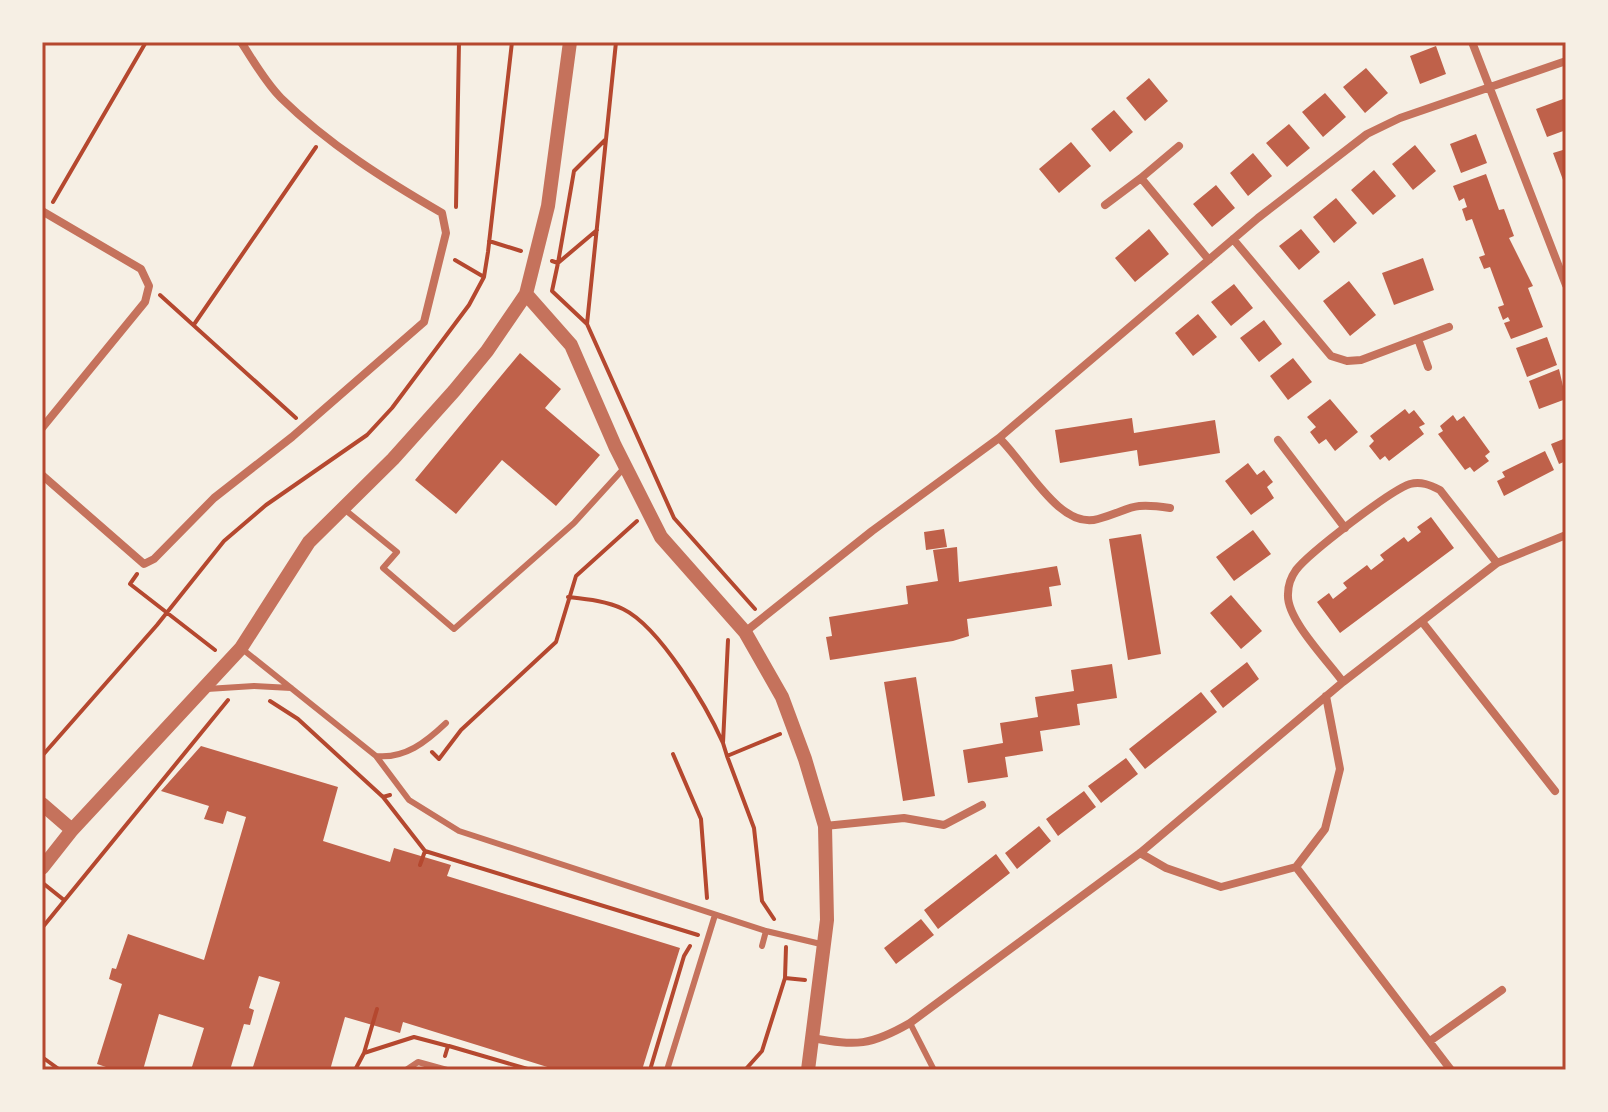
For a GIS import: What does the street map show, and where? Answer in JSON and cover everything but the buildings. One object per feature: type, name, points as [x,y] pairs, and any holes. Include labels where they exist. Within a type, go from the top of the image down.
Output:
[{"type":"street","points":[[42,475],[144,564],[154,559],[214,498],[305,426],[424,322],[443,253],[446,233],[442,213],[391,184],[280,97],[241,42]]},
{"type":"street","points":[[42,868],[72,830],[241,648],[309,542],[454,391],[487,351],[526,294],[548,206],[570,42]]},
{"type":"street","points":[[1472,42],[1565,282]]},
{"type":"street","points":[[741,628],[763,618],[872,531],[999,438],[1233,239],[1367,134],[1400,118],[1492,89],[1566,61]]},
{"type":"street","points":[[1105,205],[1179,146]]},
{"type":"street","points":[[1141,178],[1209,260]]},
{"type":"street","points":[[42,428],[145,302],[149,286],[141,269],[44,212]]},
{"type":"street","points":[[1233,239],[1331,356],[1347,361],[1361,360],[1449,327]]},
{"type":"street","points":[[526,294],[571,345],[625,467],[661,537],[741,628],[782,697],[794,728],[825,826],[825,945],[808,1070]]},
{"type":"street","points":[[1418,339],[1428,367]]},
{"type":"street","points":[[999,438],[1064,514],[1081,522],[1099,519],[1123,507],[1145,504],[1170,508]]},
{"type":"street","points":[[1278,440],[1345,528]]},
{"type":"street","points":[[1343,682],[1298,623],[1289,607],[1287,594],[1297,569],[1345,528],[1407,485],[1429,485],[1440,490],[1497,563]]},
{"type":"street","points":[[812,1038],[855,1046],[881,1039],[910,1023],[1140,853],[1343,682],[1497,563],[1566,535]]},
{"type":"street","points":[[1423,623],[1555,791]]},
{"type":"street","points":[[1140,853],[1166,868],[1221,887],[1296,867],[1325,829],[1340,769],[1326,696]]},
{"type":"street","points":[[42,804],[72,830]]},
{"type":"street","points":[[825,826],[904,818],[944,825],[982,805]]},
{"type":"street","points":[[1296,867],[1451,1070]]},
{"type":"street","points":[[1430,1041],[1502,990]]},
{"type":"lane","points":[[343,508],[397,552],[383,568],[454,629],[574,523],[625,467]]},
{"type":"lane","points":[[241,648],[376,756],[409,800],[459,831],[766,931],[825,945]]},
{"type":"lane","points":[[203,689],[254,686],[291,688]]},
{"type":"lane","points":[[376,756],[391,758],[422,743],[446,723]]},
{"type":"lane","points":[[667,1070],[715,915]]},
{"type":"lane","points":[[762,946],[766,931]]},
{"type":"lane","points":[[910,1023],[934,1070]]},
{"type":"lane","points":[[406,1070],[418,1062],[444,1069]]},
{"type":"path","points":[[44,212],[146,42]]},
{"type":"path","points":[[442,213],[456,215],[459,42]]},
{"type":"path","points":[[587,324],[616,42]]},
{"type":"path","points":[[195,323],[325,134]]},
{"type":"path","points":[[606,138],[574,171],[552,291],[587,324],[674,518],[763,618]]},
{"type":"path","points":[[558,263],[597,230]]},
{"type":"path","points":[[443,253],[484,277]]},
{"type":"path","points":[[149,286],[195,323],[305,426]]},
{"type":"path","points":[[422,743],[439,759],[461,730],[556,642],[576,576],[620,533],[649,512]]},
{"type":"path","points":[[144,564],[130,584],[230,661]]},
{"type":"path","points":[[568,597],[623,609],[634,617],[670,656],[705,702],[723,743],[754,828],[762,901],[785,936],[788,962],[762,1051],[745,1070]]},
{"type":"path","points":[[723,743],[728,639],[741,628]]},
{"type":"path","points":[[42,928],[227,700],[242,695]]},
{"type":"path","points":[[261,697],[298,719],[383,797],[425,851],[698,935]]},
{"type":"path","points":[[727,756],[794,728]]},
{"type":"path","points":[[673,754],[701,819],[707,912]]},
{"type":"path","points":[[383,797],[402,791]]},
{"type":"path","points":[[420,865],[425,851]]},
{"type":"path","points":[[42,883],[64,900]]},
{"type":"path","points":[[785,978],[820,982]]},
{"type":"path","points":[[355,1070],[364,1053],[377,1009]]},
{"type":"path","points":[[364,1053],[414,1037],[531,1070]]},
{"type":"path","points":[[444,1069],[448,1046]]},
{"type":"path","points":[[42,1057],[60,1070]]}]
